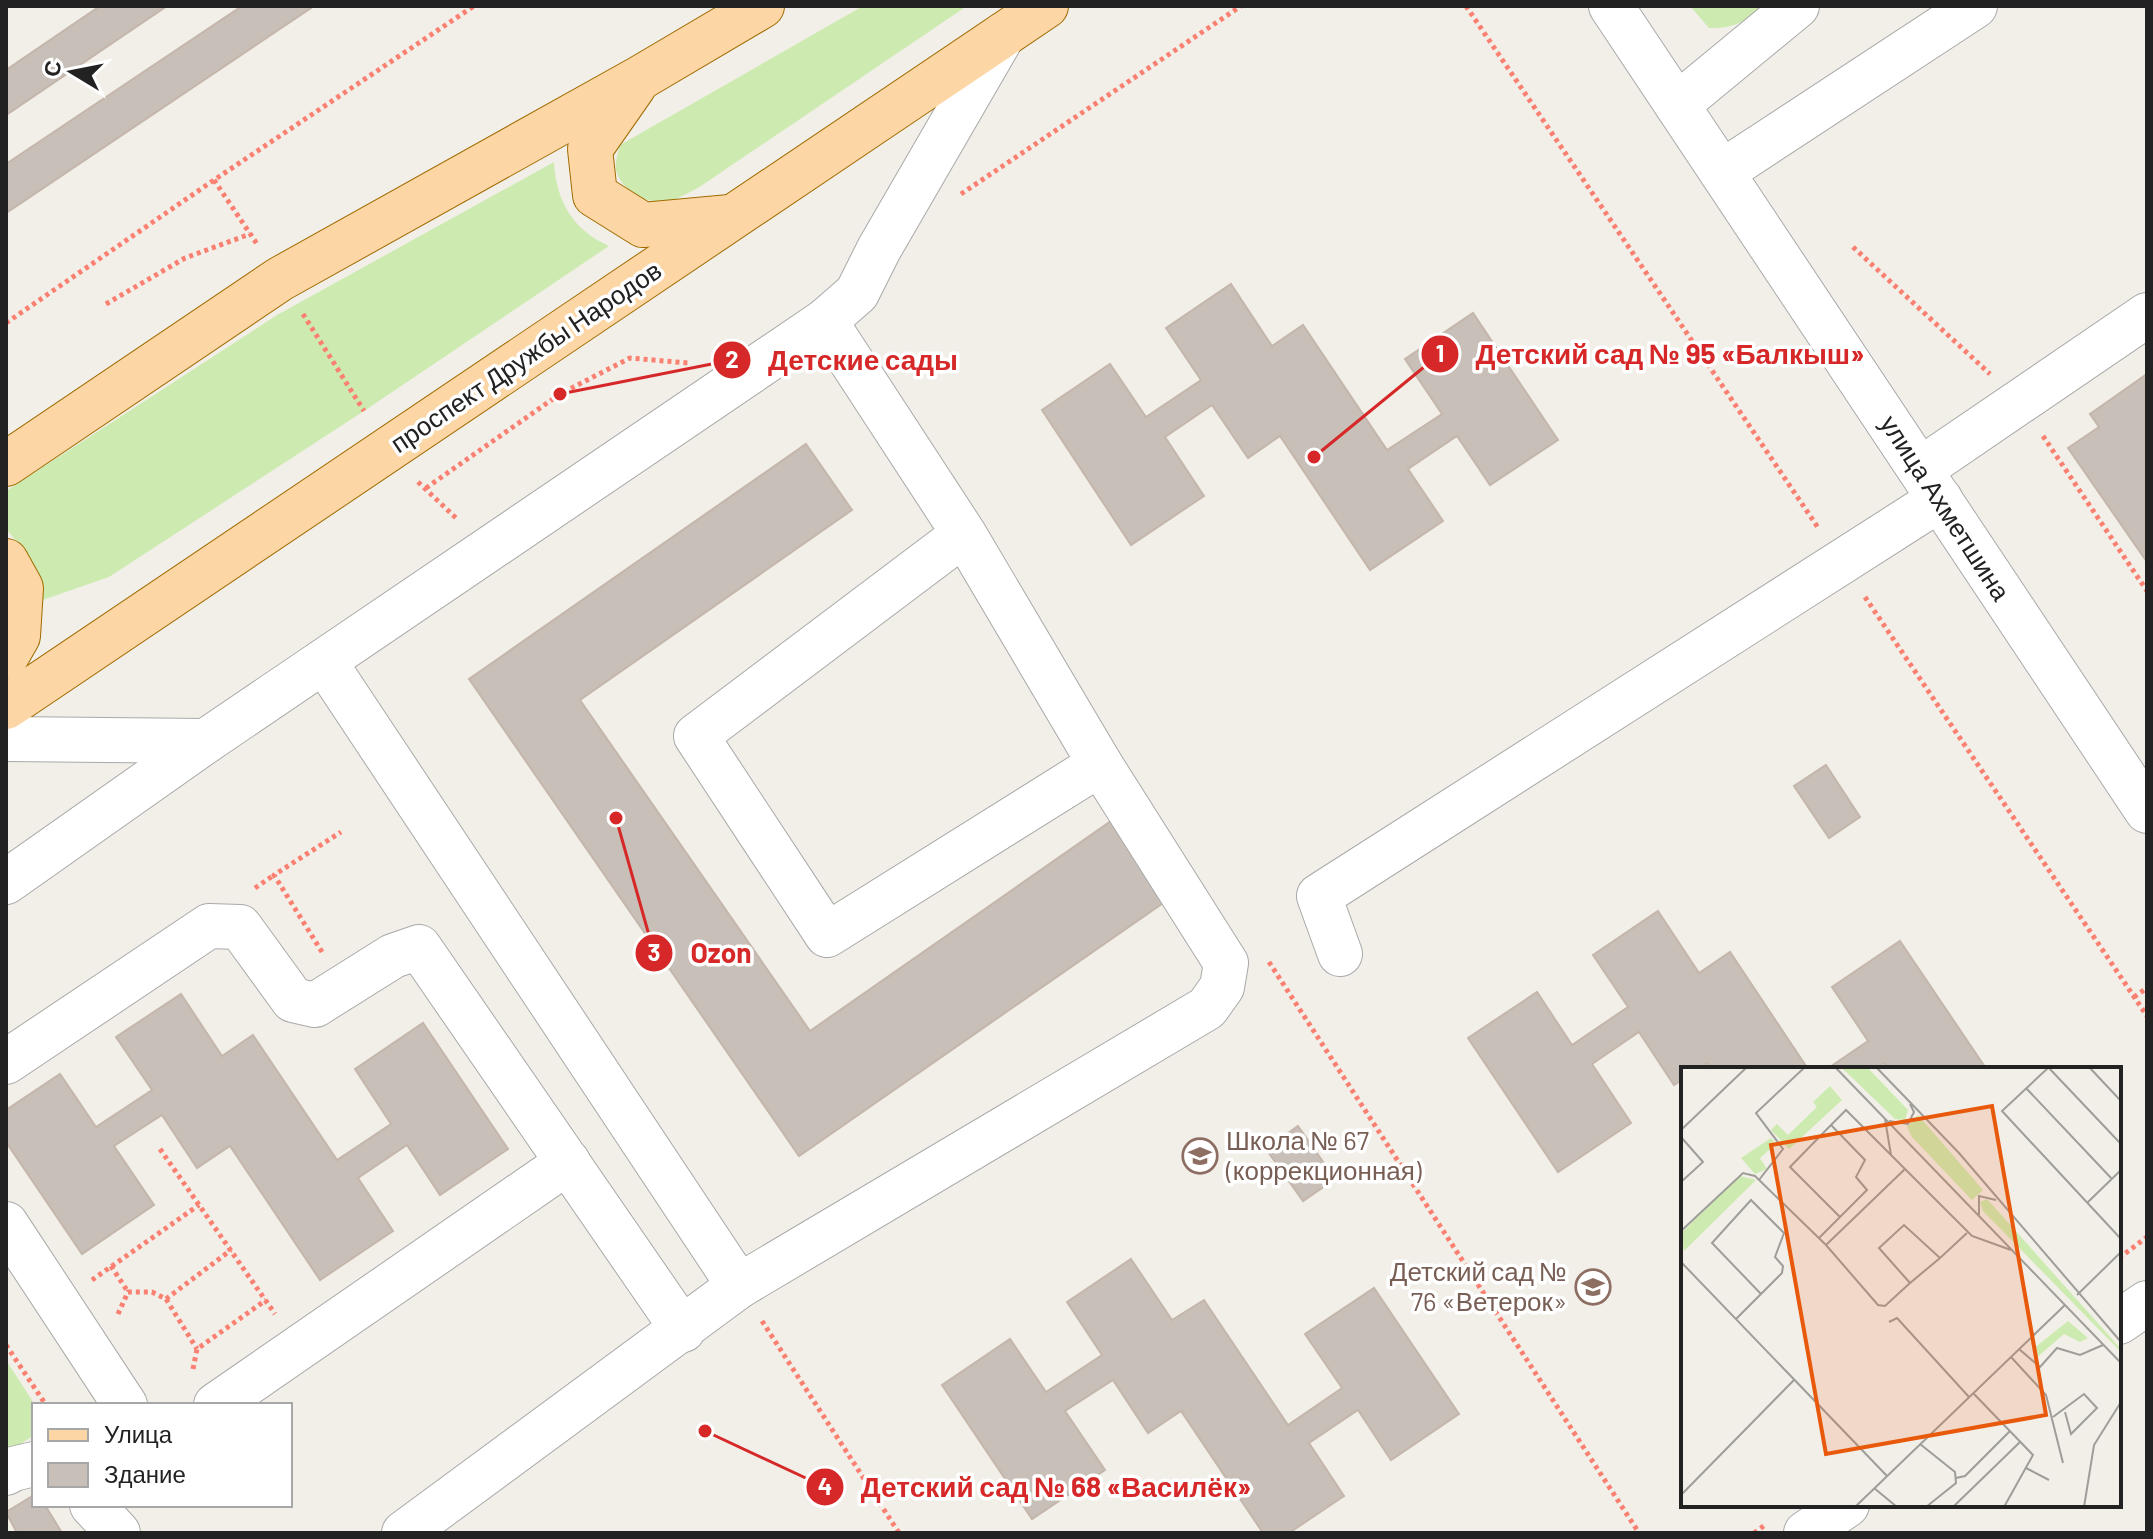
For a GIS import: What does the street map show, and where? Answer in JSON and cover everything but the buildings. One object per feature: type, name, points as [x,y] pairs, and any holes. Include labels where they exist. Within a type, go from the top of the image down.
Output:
[{"type":"main road","points":[[6,464],[280,279],[640,78],[762,6]]},
{"type":"main road","name":"проспект Дружбы Народов","points":[[6,707],[1046,6]]},
{"type":"main road","points":[[640,78],[590,149],[595,195],[643,225],[732,217]]},
{"type":"main road","points":[[6,561],[21,588],[18,636],[6,657]]},
{"type":"street","name":"улица Ахметшина","points":[[1611,6],[2147,811]]},
{"type":"street","points":[[1677,105],[1797,6]]},
{"type":"street","points":[[1722,172],[1975,6]]},
{"type":"street","points":[[6,882],[206,741],[825,321],[857,293],[879,249],[1003,35]]},
{"type":"street","points":[[1340,954],[1319,896],[1733,612],[1841,562],[1930,484],[2147,315]]},
{"type":"street","points":[[404,1533],[739,1286],[1207,1008],[1222,987],[1226,963],[1100,764],[964,534],[825,321]]},
{"type":"street","points":[[964,534],[696,736],[827,935],[1100,764]]},
{"type":"street","points":[[324,661],[739,1286]]},
{"type":"street","points":[[6,739],[206,741]]},
{"type":"street","points":[[6,1062],[209,926],[240,927],[293,1000],[315,1005],[393,956],[419,947],[683,1330]]},
{"type":"street","points":[[204,1389],[298,1348],[568,1162]]},
{"type":"street","points":[[6,1224],[124,1403]]},
{"type":"street","points":[[2121,1321],[2147,1303]]},
{"type":"street","points":[[6,1473],[32,1464]]},
{"type":"street","points":[[94,1507],[118,1533]]},
{"type":"street","points":[[1806,1533],[1844,1507]]},
{"type":"path","points":[[6,323],[474,6]]},
{"type":"path","points":[[1466,6],[2147,1016]]},
{"type":"path","points":[[214,180],[264,255]]},
{"type":"path","points":[[106,304],[185,258],[250,234]]},
{"type":"path","points":[[298,305],[364,411]]},
{"type":"path","points":[[426,488],[560,394],[630,358],[690,363]]},
{"type":"path","points":[[415,479],[460,522]]},
{"type":"path","points":[[341,832],[274,875],[344,986]]},
{"type":"path","points":[[2134,997],[2147,988]]},
{"type":"path","points":[[160,1149],[298,1348]]},
{"type":"path","points":[[58,1303],[199,1205]]},
{"type":"path","points":[[2121,1256],[2147,1237]]},
{"type":"path","points":[[166,1299],[231,1250]]},
{"type":"path","points":[[111,1266],[128,1292]]},
{"type":"path","points":[[739,1286],[899,1533]]},
{"type":"path","points":[[128,1292],[152,1292],[166,1299],[197,1349],[204,1389]]},
{"type":"path","points":[[118,1326],[118,1313],[128,1292]]},
{"type":"path","points":[[197,1349],[266,1300]]},
{"type":"path","points":[[6,1345],[45,1403]]},
{"type":"green space","points":[[863,6],[967,6],[687,194],[655,202],[638,196],[624,185],[616,170],[620,145]]},
{"type":"green space","points":[[1690,6],[1762,6],[1738,23],[1709,28]]},
{"type":"green space","points":[[554,162],[558,189],[569,213],[586,232],[609,246],[109,577],[37,602],[28,563],[6,529],[6,491],[277,315]]},
{"type":"green space","points":[[6,1360],[34,1403],[32,1436],[6,1454]]},
{"type":"place","name":"Детские сады","points":[[560,394]]},
{"type":"place","name":"Детский сад № 95 «Балкыш»","points":[[1314,457]]},
{"type":"place","name":"Ozon","points":[[616,818]]},
{"type":"place","name":"Школа № 67 (коррекционная)","points":[[1200,1156]]},
{"type":"place","name":"Детский сад № 76 «Ветерок»","points":[[1593,1287]]},
{"type":"place","name":"Детский сад № 68 «Василёк»","points":[[705,1431]]}]
